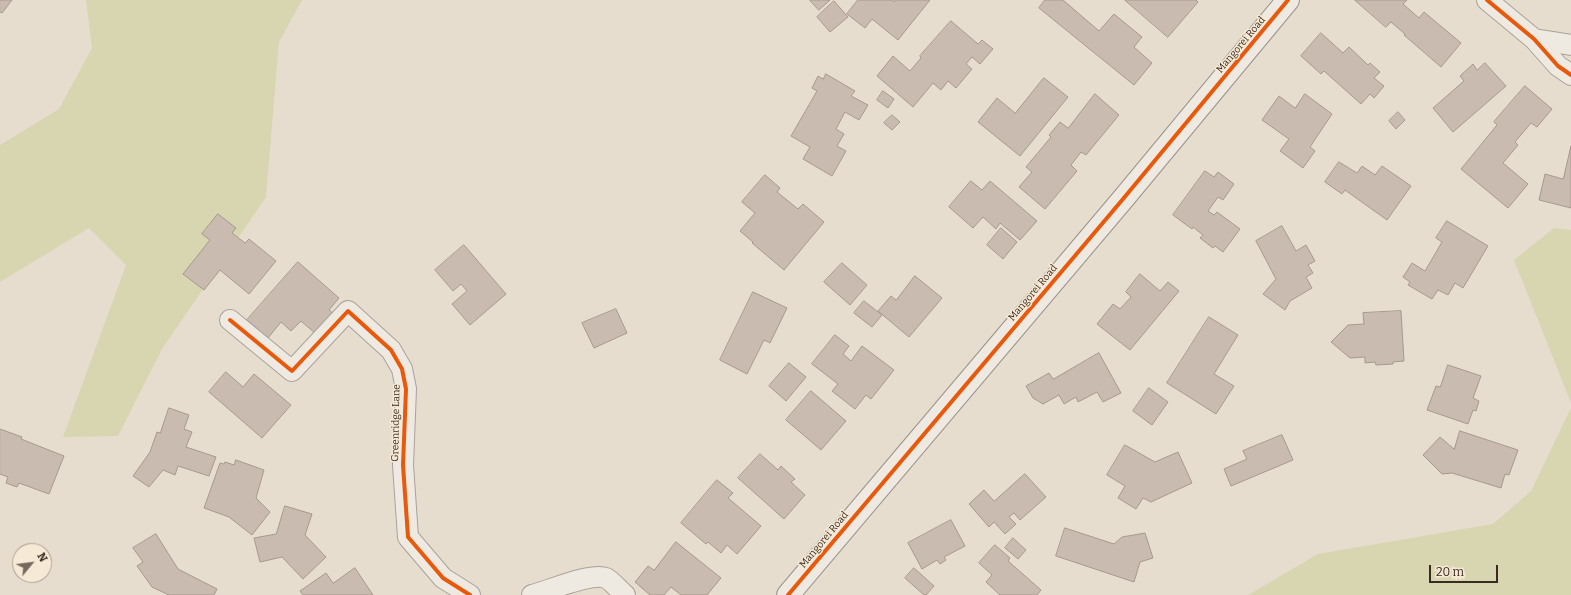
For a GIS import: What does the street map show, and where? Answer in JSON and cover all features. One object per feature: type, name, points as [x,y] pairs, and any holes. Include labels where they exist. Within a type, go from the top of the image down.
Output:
[{"type":"street","name":"Mangorei Road","points":[[788,595],[1118,205],[1288,0]]},
{"type":"street","points":[[1487,0],[1534,39],[1558,66],[1571,75]]},
{"type":"street","points":[[1534,39],[1571,46]]},
{"type":"street","name":"Greenridge Lane","points":[[230,320],[292,371],[348,311],[391,350],[402,369],[406,389],[403,465],[408,537],[443,578],[470,595]]},
{"type":"street","points":[[532,595],[595,577],[606,578],[625,595]]},
{"type":"shaded area","points":[[86,0],[302,0],[279,42],[266,197],[162,349],[118,436],[63,437],[126,265],[89,228],[0,282],[0,145],[59,109],[92,48]]},
{"type":"shaded area","points":[[1554,228],[1571,230],[1571,403],[1514,260]]},
{"type":"shaded area","points":[[1571,408],[1571,595],[1248,595],[1318,554],[1493,524],[1531,491]]},
{"type":"building","points":[[0,0],[12,0],[2,13],[0,12]]},
{"type":"building","points":[[810,0],[830,0],[819,10]]},
{"type":"building","points":[[858,0],[892,0],[894,2],[895,0],[930,0],[898,40],[872,19],[865,28],[847,14]]},
{"type":"building","points":[[1045,0],[1063,0],[1099,31],[1114,14],[1142,37],[1134,47],[1152,63],[1134,85],[1039,8]]},
{"type":"building","points":[[1125,0],[1196,0],[1198,2],[1168,37]]},
{"type":"building","points":[[1355,0],[1407,0],[1403,4],[1419,18],[1424,12],[1461,43],[1441,67],[1391,22],[1386,27]]},
{"type":"building","points":[[834,1],[848,17],[830,32],[817,17]]},
{"type":"building","points":[[951,21],[978,44],[982,40],[993,49],[980,64],[972,57],[966,64],[972,69],[956,88],[948,81],[941,90],[933,83],[913,107],[877,76],[893,56],[910,71],[921,58],[920,56]]},
{"type":"building","points":[[1321,33],[1343,53],[1349,47],[1368,65],[1370,63],[1380,72],[1374,78],[1384,86],[1374,98],[1370,94],[1361,104],[1324,71],[1321,74],[1301,56]]},
{"type":"building","points":[[1485,63],[1506,86],[1453,132],[1433,108],[1464,81],[1460,76],[1473,64],[1477,70]]},
{"type":"building","points":[[826,74],[855,91],[851,96],[868,105],[859,120],[845,112],[836,129],[844,134],[837,146],[846,151],[832,176],[803,159],[810,147],[791,136],[817,91],[812,88],[818,76],[823,79]]},
{"type":"building","points":[[1044,78],[1068,97],[1020,156],[978,122],[997,98],[1015,113]]},
{"type":"building","points":[[1525,86],[1552,109],[1537,127],[1531,123],[1515,142],[1518,145],[1503,163],[1528,184],[1508,208],[1461,169],[1497,125],[1494,122]]},
{"type":"building","points":[[883,91],[894,99],[888,108],[877,100]]},
{"type":"building","points":[[1095,94],[1119,115],[1086,155],[1081,152],[1071,165],[1077,171],[1045,209],[1019,187],[1032,172],[1026,167],[1051,137],[1049,135],[1060,122],[1068,128]]},
{"type":"building","points":[[1305,94],[1332,114],[1310,147],[1315,151],[1303,168],[1280,151],[1289,139],[1262,120],[1279,96],[1295,108]]},
{"type":"building","points":[[1398,112],[1405,120],[1396,129],[1389,121]]},
{"type":"building","points":[[892,115],[900,122],[892,130],[884,123]]},
{"type":"building","points":[[1571,146],[1571,208],[1539,200],[1545,174],[1563,179]]},
{"type":"building","points":[[1339,162],[1357,173],[1362,166],[1375,175],[1382,166],[1411,186],[1387,220],[1345,190],[1342,194],[1325,182]]},
{"type":"building","points":[[1205,171],[1214,177],[1218,172],[1234,184],[1223,200],[1218,197],[1208,211],[1214,215],[1217,212],[1240,229],[1223,252],[1215,246],[1213,248],[1200,238],[1203,235],[1173,215]]},
{"type":"building","points":[[765,175],[780,188],[777,192],[798,209],[803,204],[824,222],[784,270],[740,231],[755,213],[742,202]]},
{"type":"building","points":[[971,181],[982,190],[990,181],[1037,221],[1020,240],[1000,223],[996,229],[983,217],[973,228],[949,207]]},
{"type":"building","points":[[218,214],[236,228],[232,233],[245,243],[249,239],[276,261],[249,294],[220,270],[204,290],[183,274],[210,240],[202,234]]},
{"type":"building","points":[[1447,221],[1488,246],[1463,288],[1455,283],[1448,295],[1438,290],[1432,299],[1408,285],[1410,282],[1403,277],[1412,263],[1425,271],[1442,242],[1436,238]]},
{"type":"building","points":[[1282,226],[1296,251],[1306,245],[1315,261],[1308,265],[1313,273],[1306,277],[1312,288],[1290,301],[1285,310],[1263,294],[1276,279],[1256,241]]},
{"type":"building","points":[[1001,228],[1017,242],[1003,259],[987,245]]},
{"type":"building","points":[[464,245],[506,294],[470,325],[452,304],[467,291],[461,284],[453,291],[435,270]]},
{"type":"building","points":[[298,262],[339,298],[329,310],[334,314],[316,334],[301,321],[291,331],[281,322],[268,338],[247,320]]},
{"type":"building","points":[[842,263],[867,285],[850,305],[824,282]]},
{"type":"building","points":[[1140,274],[1160,291],[1168,282],[1179,291],[1130,350],[1097,324],[1113,304],[1120,309],[1131,297],[1126,292]]},
{"type":"building","points":[[915,276],[942,298],[909,337],[878,311],[891,296],[896,300]]},
{"type":"building","points":[[753,292],[787,308],[770,343],[764,340],[747,374],[720,360]]},
{"type":"building","points":[[864,301],[882,315],[872,327],[854,313]]},
{"type":"building","points":[[616,309],[627,333],[594,348],[582,323]]},
{"type":"building","points":[[1401,311],[1404,361],[1393,362],[1393,364],[1376,365],[1375,362],[1365,363],[1365,357],[1350,358],[1331,342],[1348,325],[1364,324],[1363,313]]},
{"type":"building","points":[[1209,317],[1238,335],[1214,374],[1234,386],[1216,414],[1167,383]]},
{"type":"building","points":[[835,335],[849,346],[843,354],[851,361],[862,346],[894,370],[871,399],[866,395],[855,409],[832,391],[838,384],[812,364]]},
{"type":"building","points":[[1099,353],[1121,393],[1103,402],[1097,392],[1078,402],[1076,397],[1064,404],[1059,395],[1043,404],[1033,398],[1026,386],[1049,373],[1053,379]]},
{"type":"building","points":[[789,363],[806,377],[786,401],[769,386]]},
{"type":"building","points":[[1448,365],[1481,376],[1473,398],[1479,401],[1476,411],[1473,410],[1468,424],[1427,410],[1436,386],[1440,387]]},
{"type":"building","points":[[226,372],[243,387],[254,374],[291,405],[262,438],[209,392]]},
{"type":"building","points":[[1149,388],[1168,402],[1152,425],[1133,411]]},
{"type":"building","points":[[811,391],[846,421],[821,450],[786,420]]},
{"type":"building","points":[[169,408],[189,415],[184,429],[192,432],[186,447],[216,457],[209,476],[178,466],[175,475],[163,470],[149,487],[133,476],[150,452],[157,432],[160,433]]},
{"type":"building","points":[[0,429],[64,456],[49,494],[19,483],[17,487],[6,483],[8,477],[0,474]]},
{"type":"building","points":[[1460,431],[1518,450],[1509,475],[1505,474],[1501,488],[1452,473],[1442,474],[1423,455],[1440,437],[1454,449]]},
{"type":"building","points":[[1282,435],[1293,460],[1231,486],[1224,469],[1247,459],[1243,451]]},
{"type":"building","points":[[1125,445],[1155,462],[1178,452],[1192,483],[1151,502],[1143,498],[1136,509],[1118,498],[1125,486],[1107,475]]},
{"type":"building","points":[[760,454],[778,470],[781,466],[795,479],[791,482],[805,495],[784,519],[738,478]]},
{"type":"building","points":[[236,460],[264,470],[256,498],[270,512],[252,535],[229,517],[204,508],[220,463],[224,464],[225,462],[234,465]]},
{"type":"building","points":[[1025,474],[1046,497],[1020,520],[1014,513],[1009,517],[1016,524],[1005,534],[994,522],[989,527],[969,504],[984,490],[994,501]]},
{"type":"building","points":[[717,480],[733,493],[728,498],[761,526],[737,554],[727,545],[721,553],[708,542],[706,544],[681,523]]},
{"type":"building","points":[[285,506],[312,514],[305,535],[326,557],[303,579],[282,557],[260,562],[254,538],[276,534]]},
{"type":"building","points":[[951,520],[965,546],[944,557],[946,560],[940,564],[937,560],[922,569],[908,543]]},
{"type":"building","points":[[1065,528],[1114,544],[1122,537],[1145,533],[1153,558],[1140,562],[1134,582],[1056,556]]},
{"type":"building","points":[[156,534],[178,569],[217,589],[214,595],[169,595],[152,587],[137,566],[143,562],[133,548]]},
{"type":"building","points":[[1013,538],[1026,550],[1018,559],[1005,548]]},
{"type":"building","points":[[676,542],[721,578],[707,595],[681,595],[671,587],[664,595],[650,595],[635,582],[648,566],[654,570]]},
{"type":"building","points":[[995,545],[1010,558],[1008,561],[1041,590],[1037,595],[1000,595],[986,582],[992,575],[979,563]]},
{"type":"building","points":[[355,568],[373,595],[303,595],[300,591],[326,573],[333,583]]},
{"type":"building","points":[[914,568],[934,586],[926,595],[924,595],[905,578]]},
{"type":"cycle path","points":[[788,595],[1123,199],[1288,0]]},
{"type":"cycle path","points":[[1487,0],[1534,39],[1558,66],[1571,75]]},
{"type":"cycle path","points":[[230,320],[292,371],[348,311],[391,350],[402,369],[406,389],[403,465],[408,537],[443,578],[470,595]]}]
